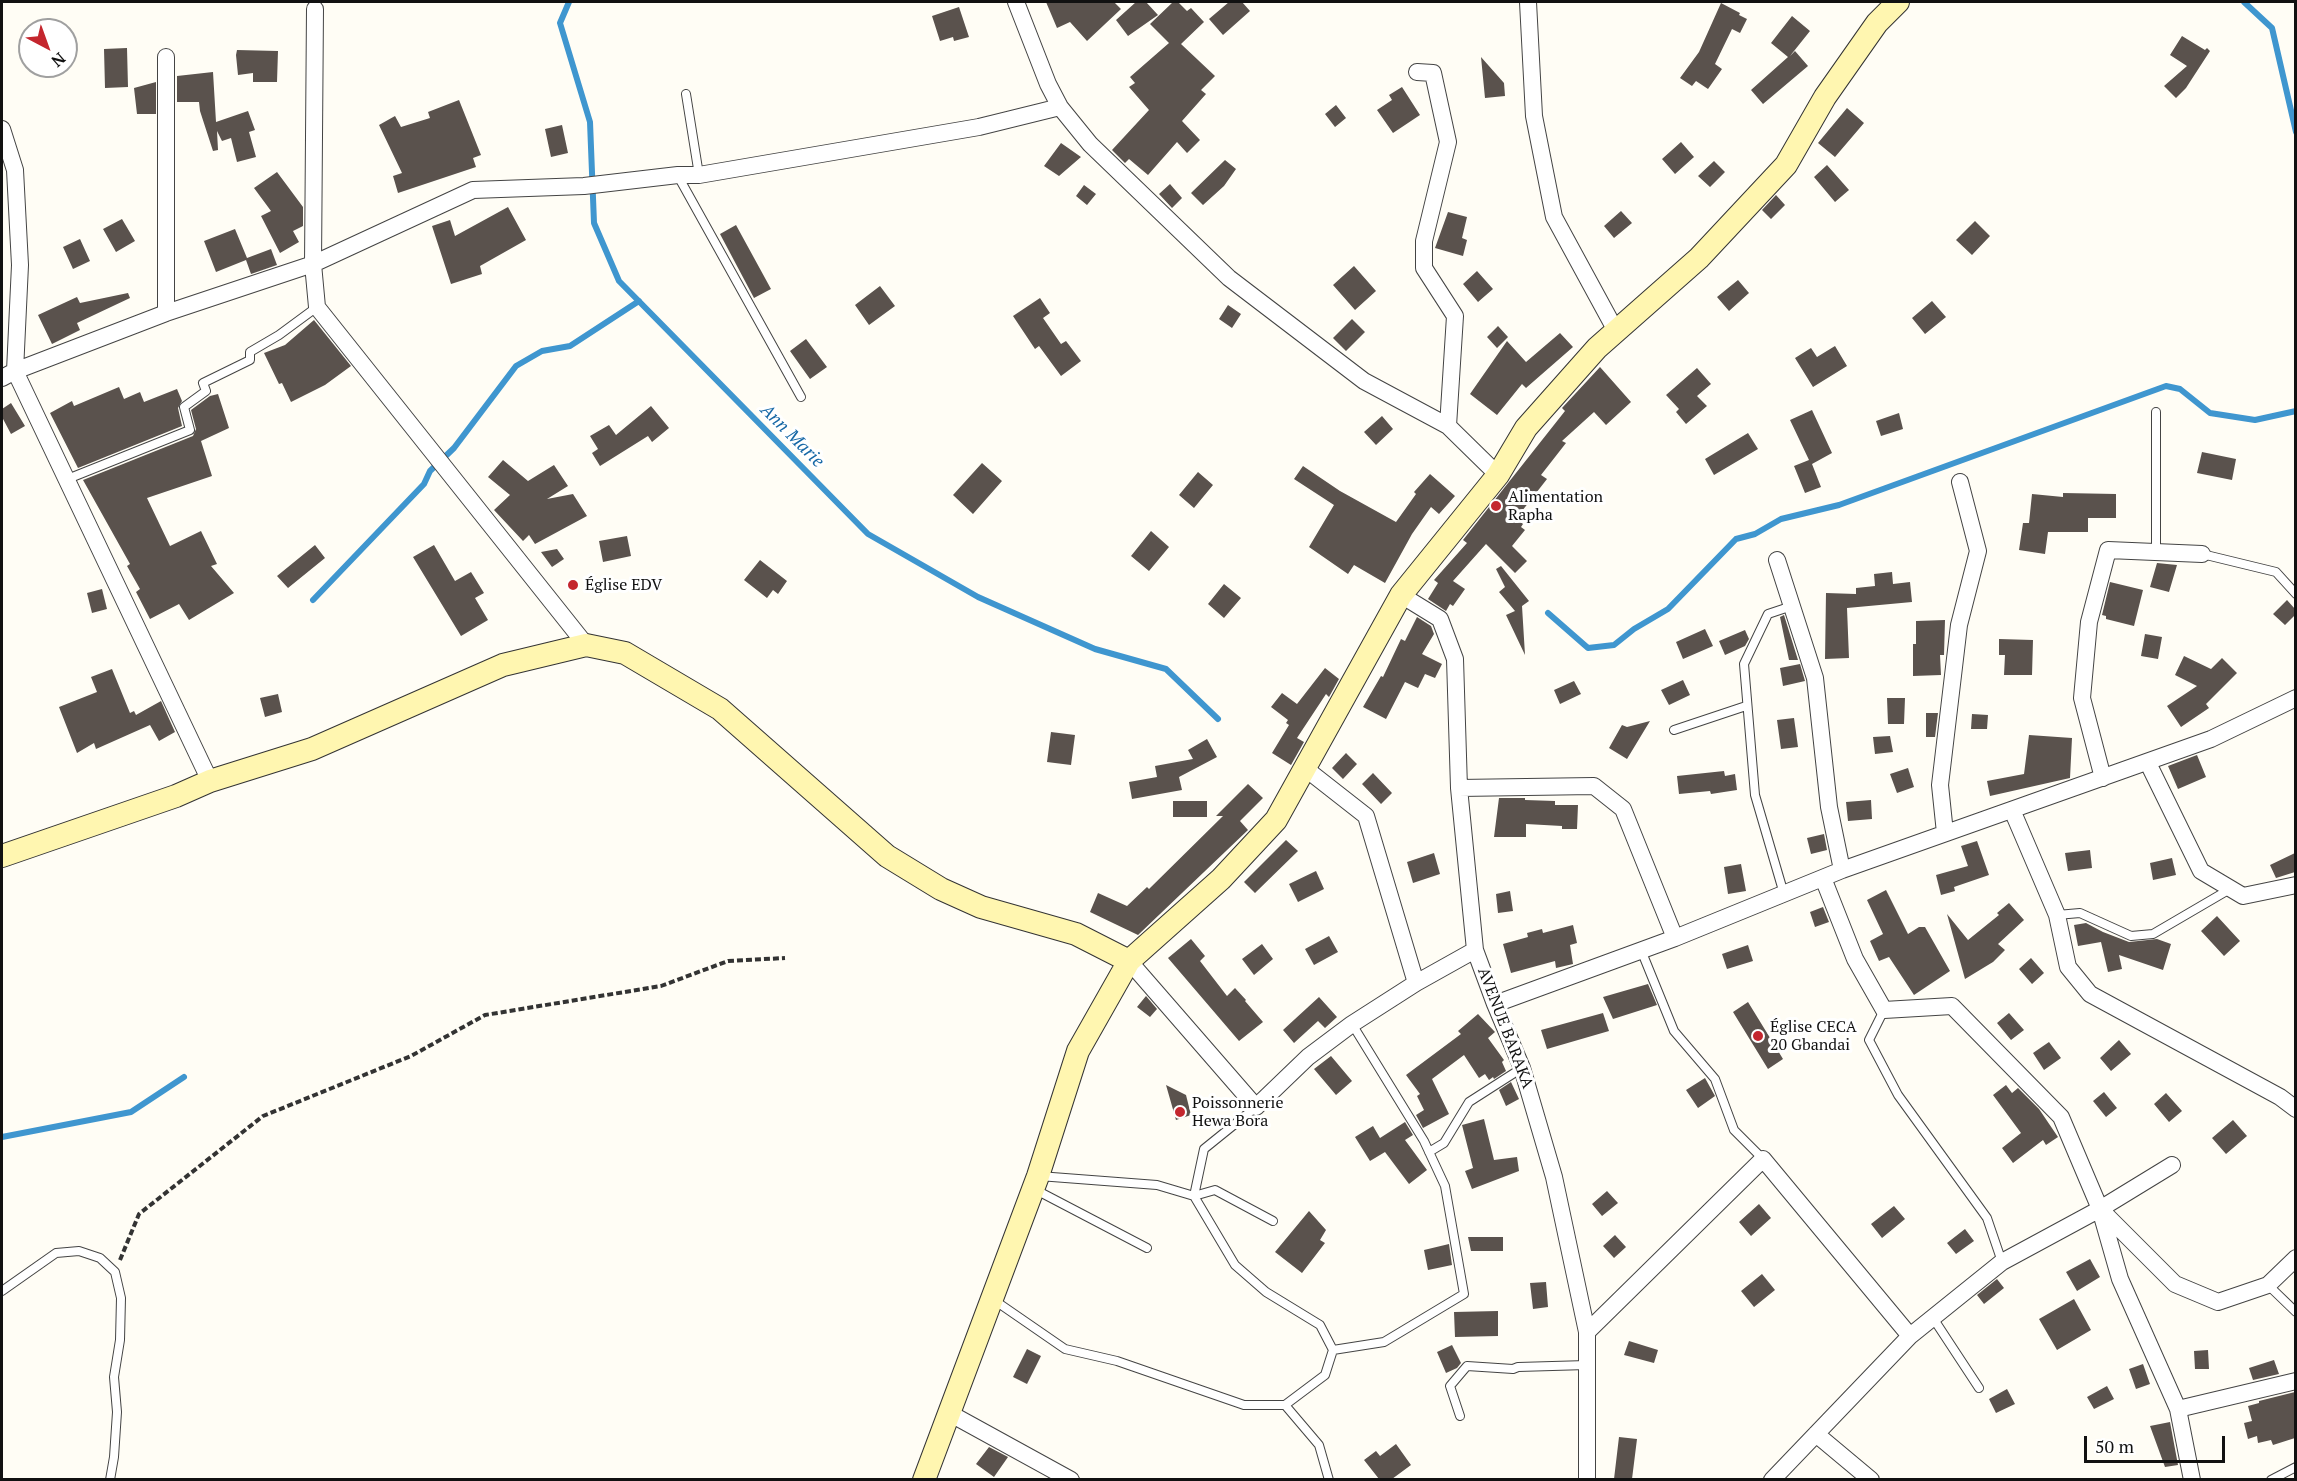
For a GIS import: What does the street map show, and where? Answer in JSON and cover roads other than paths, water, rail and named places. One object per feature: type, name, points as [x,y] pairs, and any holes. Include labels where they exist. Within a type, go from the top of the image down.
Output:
[{"type":"street","points":[[1016,2],[1048,84],[1060,107],[1090,144],[1229,278],[1364,381],[1448,426],[1498,475]]},
{"type":"street","points":[[1528,2],[1534,117],[1554,217],[1617,331]]},
{"type":"street","points":[[924,1479],[1036,1182],[1078,1051],[1129,961],[1221,879],[1276,820],[1401,595],[1498,475],[1526,428],[1597,348],[1699,258],[1786,165],[1825,97],[1877,23],[1898,2]]},
{"type":"street","points":[[315,9],[313,264],[316,307],[586,645]]},
{"type":"street","points":[[166,57],[166,314]]},
{"type":"street","points":[[1417,72],[1433,73],[1448,142],[1424,241],[1424,268],[1455,316],[1448,426]]},
{"type":"street","points":[[8,374],[166,314],[313,264],[473,190],[584,186],[678,175],[699,175],[979,127],[1060,107]]},
{"type":"street","points":[[2,129],[15,170],[20,265],[8,374],[65,480],[210,781]]},
{"type":"street","points":[[1945,833],[1940,784],[1957,637],[1978,551],[1960,482]]},
{"type":"street","points":[[2103,778],[2082,698],[2089,622],[2108,550],[2202,554]]},
{"type":"street","points":[[1777,560],[1815,678],[1829,807],[1842,870]]},
{"type":"street","name":"AVENUE BARAKA","points":[[1401,595],[1440,620],[1455,659],[1459,788],[1475,950],[1522,1068],[1554,1177],[1587,1332],[1587,1479]]},
{"type":"street","points":[[2,856],[176,796],[210,781],[312,749],[503,664],[586,645],[626,653],[720,709],[887,856],[941,889],[981,907],[1076,934],[1129,961],[1256,1107],[1308,1056],[1352,1024],[1416,983],[1475,950]]},
{"type":"street","points":[[1495,1004],[1675,938],[1842,870],[2211,739],[2295,698]]},
{"type":"street","points":[[2148,763],[2201,871],[2243,896],[2295,885]]},
{"type":"street","points":[[1306,769],[1366,816],[1416,983]]},
{"type":"street","points":[[1459,788],[1594,786],[1623,809],[1675,938]]},
{"type":"street","points":[[2012,810],[2057,915],[2068,967],[2090,994],[2280,1097],[2295,1109]]},
{"type":"street","points":[[1823,878],[1855,959],[1884,1010],[1952,1006],[2061,1117],[2100,1209],[2120,1279],[2178,1409],[2192,1479]]},
{"type":"street","points":[[1587,1332],[1763,1159],[1910,1336]]},
{"type":"street","points":[[1772,1479],[1910,1336],[2002,1262],[2100,1209],[2172,1165]]},
{"type":"street","points":[[2100,1209],[2175,1284],[2218,1302],[2268,1285],[2295,1258]]},
{"type":"street","points":[[2178,1409],[2295,1382]]},
{"type":"street","points":[[949,1413],[1071,1479]]},
{"type":"street","points":[[1816,1434],[1871,1479]]},
{"type":"lane","points":[[686,93],[699,175]]},
{"type":"lane","points":[[678,175],[801,397]]},
{"type":"lane","points":[[65,480],[190,430],[184,406],[206,391],[203,383],[250,360],[250,352],[279,335],[316,307]]},
{"type":"lane","points":[[2156,412],[2156,552]]},
{"type":"lane","points":[[2202,554],[2276,572],[2295,594]]},
{"type":"lane","points":[[1784,894],[1755,795],[1744,664],[1768,614],[1792,606]]},
{"type":"lane","points":[[1674,730],[1746,706]]},
{"type":"lane","points":[[2057,915],[2080,913],[2131,936],[2153,934],[2231,889]]},
{"type":"lane","points":[[1641,950],[1674,1031],[1715,1079],[1734,1130],[1763,1159]]},
{"type":"lane","points":[[1884,1010],[1869,1040],[1898,1095],[1987,1218],[2002,1262]]},
{"type":"lane","points":[[1333,1350],[1384,1342],[1464,1294],[1445,1186],[1429,1152],[1352,1024]]},
{"type":"lane","points":[[1429,1152],[1444,1143],[1469,1102],[1522,1068]]},
{"type":"lane","points":[[992,1299],[1065,1349],[1117,1361],[1244,1405],[1285,1405],[1325,1375],[1333,1350],[1320,1324],[1266,1292],[1235,1265],[1194,1196],[1204,1149],[1256,1107]]},
{"type":"lane","points":[[1036,1182],[1157,1185],[1194,1196],[1215,1190],[1274,1221]]},
{"type":"lane","points":[[1036,1182],[1147,1248]]},
{"type":"lane","points":[[2,1291],[56,1253],[79,1251],[100,1257],[115,1272],[121,1309],[120,1340],[114,1377],[117,1412],[115,1446],[110,1479]]},
{"type":"lane","points":[[2268,1285],[2295,1312]]},
{"type":"lane","points":[[1932,1318],[1979,1388]]},
{"type":"lane","points":[[1460,1416],[1450,1386],[1467,1366],[1513,1369],[1587,1365]]},
{"type":"lane","points":[[1285,1405],[1319,1445],[1329,1479]]},
{"type":"lane","points":[[2271,1479],[2295,1467]]},
{"type":"waterway","name":"Ann Marie","points":[[569,2],[560,23],[590,122],[594,223],[619,281],[868,534],[978,597],[1095,649],[1166,669],[1218,719]]},
{"type":"waterway","points":[[2244,2],[2272,28],[2296,132]]},
{"type":"waterway","points":[[313,600],[424,484],[430,471],[454,448],[516,366],[542,351],[570,346],[639,301]]},
{"type":"waterway","points":[[1548,613],[1588,648],[1614,645],[1634,629],[1668,609],[1736,539],[1755,534],[1781,519],[1839,505],[2166,386],[2180,389],[2210,413],[2255,420],[2296,411]]},
{"type":"waterway","points":[[2,1137],[131,1112],[184,1077]]},
{"type":"place","name":"Alimentation Rapha","points":[[1496,506]]},
{"type":"place","name":"Église EDV","points":[[573,585]]},
{"type":"place","name":"Église CECA 20 Gbandai","points":[[1758,1036]]},
{"type":"place","name":"Poissonnerie Hewa Bora","points":[[1180,1112]]}]
